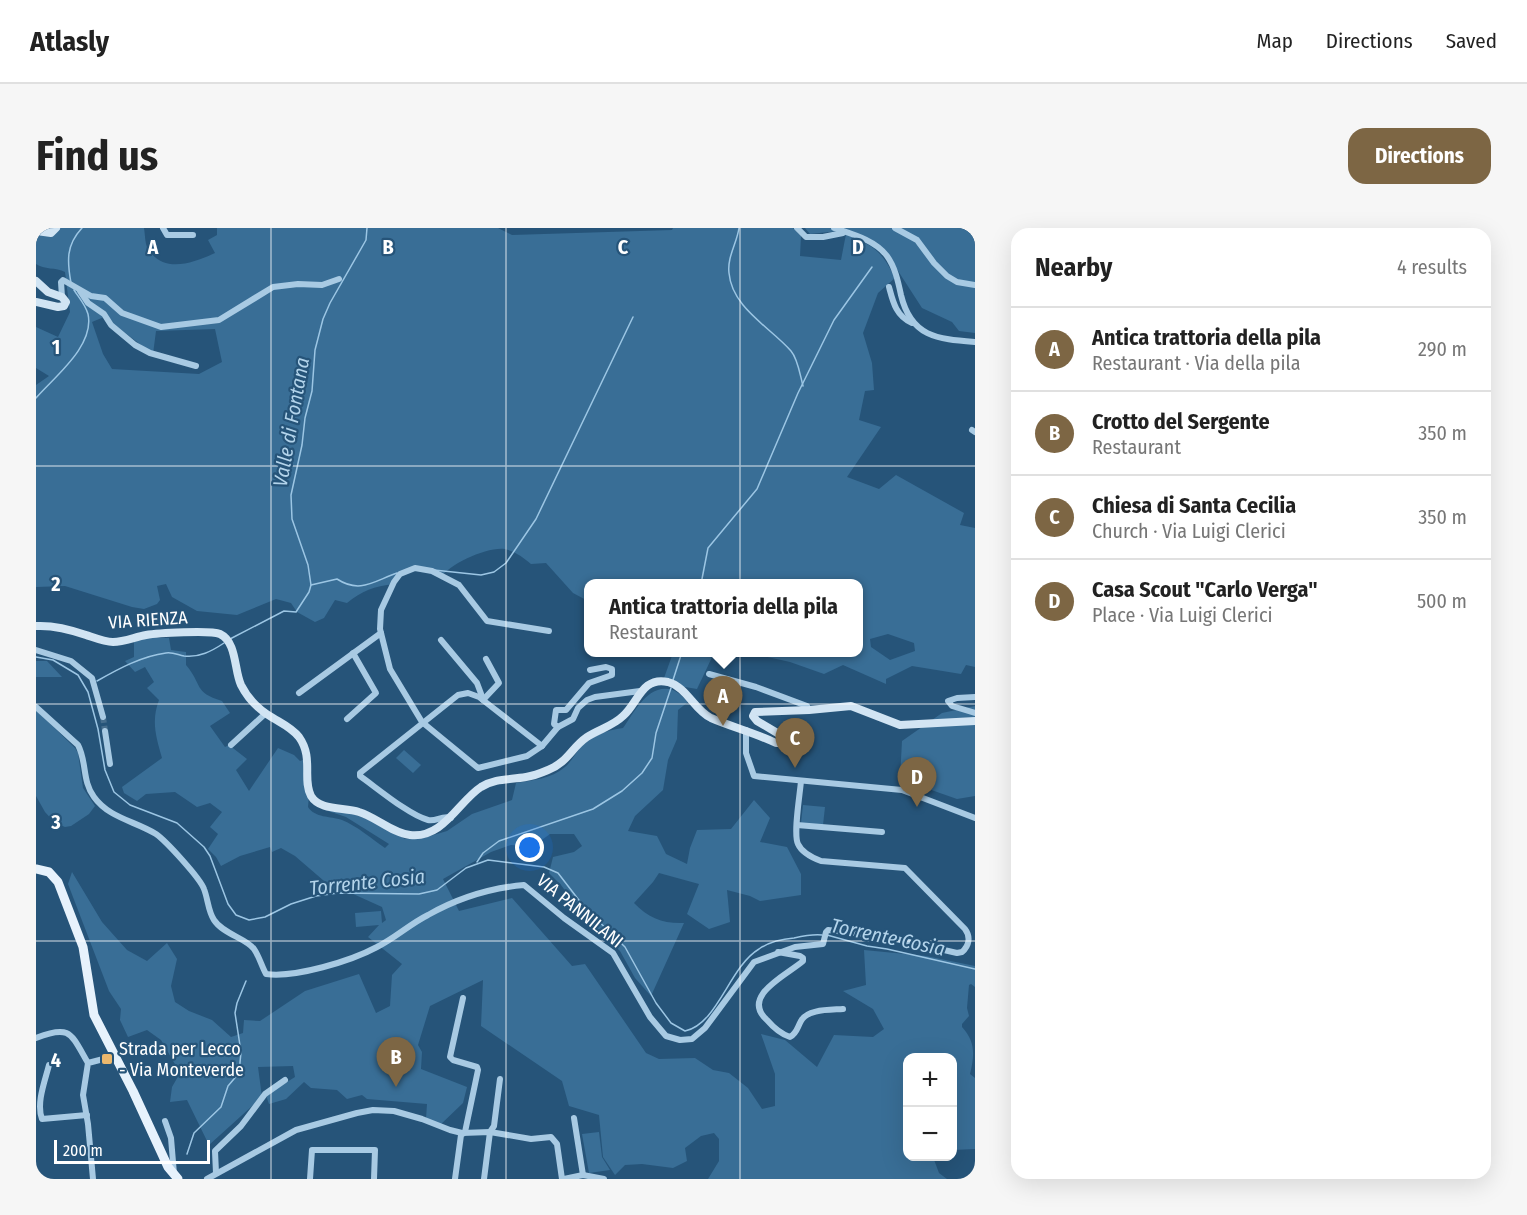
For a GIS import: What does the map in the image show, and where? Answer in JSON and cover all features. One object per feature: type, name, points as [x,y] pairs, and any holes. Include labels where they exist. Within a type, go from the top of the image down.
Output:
[{"type":"main road","points":[[36,869],[49,872],[58,882],[83,947],[94,1016],[175,1178]]},
{"type":"street","points":[[36,231],[51,233],[56,228]]},
{"type":"street","points":[[164,228],[166,235],[193,235]]},
{"type":"street","points":[[797,228],[806,237],[823,237],[847,232]]},
{"type":"street","points":[[834,228],[871,242],[886,254],[893,267],[903,304],[912,322],[925,333],[936,338],[975,342]]},
{"type":"street","points":[[895,228],[917,240],[947,276],[957,282],[975,285]]},
{"type":"street","points":[[969,228],[975,232]]},
{"type":"street","points":[[62,297],[62,280],[64,280],[91,296],[105,298],[122,313],[161,327],[219,320],[273,287],[322,285],[339,279]]},
{"type":"street","points":[[36,281],[48,292],[62,297],[66,302],[61,307],[36,302]]},
{"type":"street","points":[[889,287],[895,308],[904,320],[912,322]]},
{"type":"street","points":[[75,288],[88,303],[104,314],[111,325],[135,345],[150,353],[196,366]]},
{"type":"street","points":[[549,631],[487,621],[459,585],[432,571],[415,568],[400,574],[381,610],[381,633],[390,669],[422,722],[478,768],[527,756],[542,746],[558,727],[573,719],[578,708],[587,700],[640,691],[648,684],[667,682],[685,693],[708,716],[776,742],[785,741],[782,735],[756,721],[754,713],[851,706],[900,725],[975,721]]},
{"type":"street","name":"VIA RIENZA","points":[[36,626],[67,628],[111,642],[149,634],[210,632],[220,634],[227,639],[231,647],[239,681],[247,696],[266,713],[286,724],[302,742],[308,759],[311,796],[328,807],[363,813],[408,835],[418,836],[451,818],[479,788],[491,782],[503,778],[526,777],[551,769],[565,761],[587,737],[622,718],[632,708],[640,691]]},
{"type":"street","points":[[299,693],[381,633]]},
{"type":"street","points":[[441,640],[477,684],[483,700]]},
{"type":"street","points":[[36,650],[71,661],[93,681],[103,717]]},
{"type":"street","points":[[347,719],[376,693],[353,652]]},
{"type":"street","points":[[483,700],[502,682],[486,659]]},
{"type":"street","points":[[558,727],[554,724],[556,711],[566,710],[589,683],[612,675],[612,669],[606,667],[590,670]]},
{"type":"street","points":[[709,674],[766,691],[807,706],[809,710]]},
{"type":"street","points":[[451,818],[427,820],[413,813],[360,774],[458,695],[468,693],[483,700],[542,746]]},
{"type":"street","points":[[975,697],[948,701],[952,706],[975,712]]},
{"type":"street","name":"VIA PANNILANI","points":[[36,706],[78,745],[82,753],[85,777],[93,797],[118,818],[159,837],[197,877],[204,888],[214,920],[230,935],[254,948],[266,974],[279,976],[336,964],[376,948],[428,915],[469,896],[501,887],[524,885],[564,918],[613,953],[650,1017],[666,1036],[680,1040],[692,1039],[705,1028],[754,962],[778,952]]},
{"type":"street","points":[[231,745],[266,713]]},
{"type":"street","points":[[746,730],[746,753],[754,776],[902,790],[975,818]]},
{"type":"street","points":[[105,731],[110,764]]},
{"type":"street","points":[[778,952],[795,947],[823,944],[826,932],[832,930],[883,936],[962,952],[968,945],[971,934],[905,868],[821,861],[812,857],[798,845],[797,825],[801,781]]},
{"type":"street","points":[[797,825],[882,832]]},
{"type":"street","points":[[778,952],[803,958],[803,961],[765,990],[758,1003],[758,1008],[768,1021],[783,1034],[792,1037],[807,1015],[843,1008]]},
{"type":"street","points":[[455,1179],[460,1135],[465,1132],[478,1070],[477,1067],[450,1057],[463,998]]},
{"type":"street","points":[[36,1038],[53,1031],[66,1032],[73,1037],[88,1063],[83,1095],[93,1179]]},
{"type":"street","points":[[88,1063],[115,1056]]},
{"type":"street","points":[[49,1065],[41,1096],[41,1118],[87,1115]]},
{"type":"street","points":[[484,1179],[500,1079]]},
{"type":"street","points":[[216,1173],[215,1151],[241,1126],[265,1094],[285,1080]]},
{"type":"street","points":[[207,1179],[296,1130],[373,1110],[394,1111],[450,1130],[490,1132],[531,1138],[551,1137],[557,1144],[563,1179],[584,1175],[604,1179]]},
{"type":"street","points":[[573,1118],[584,1175]]},
{"type":"street","points":[[165,1121],[172,1148],[175,1178]]},
{"type":"street","points":[[310,1179],[312,1150],[375,1150],[374,1179]]},
{"type":"shaded area","points":[[60,228],[144,228],[147,247],[153,256],[169,264],[188,263],[215,253],[208,240],[217,235],[217,228],[498,228],[512,235],[672,230],[673,228],[793,228],[801,236],[800,256],[841,260],[846,234],[856,238],[871,246],[881,255],[895,278],[878,293],[863,333],[872,363],[874,390],[865,391],[859,420],[881,427],[847,477],[879,489],[896,475],[964,513],[960,525],[975,528],[975,667],[966,665],[961,674],[912,666],[886,679],[886,684],[843,665],[824,674],[768,657],[863,657],[863,579],[584,579],[584,599],[573,593],[546,563],[531,564],[513,552],[498,549],[480,553],[460,562],[441,578],[421,571],[410,571],[394,584],[369,590],[347,603],[335,600],[324,618],[315,622],[297,612],[291,603],[276,599],[237,615],[197,611],[172,597],[166,584],[157,586],[160,600],[157,604],[144,609],[65,586],[36,587],[36,385],[49,376],[36,368],[36,327],[58,337],[70,312],[65,272],[36,264],[36,232],[57,232]],"holes":[[[104,317],[153,354],[156,331],[215,329],[222,362],[199,374],[112,369],[103,354],[92,322]],[[888,634],[914,643],[915,651],[890,660],[871,647],[870,639]]]},
{"type":"shaded area","points":[[805,228],[975,228],[975,333],[959,331],[952,322],[922,308],[891,260],[848,230],[810,234]]},
{"type":"shaded area","points":[[148,638],[169,638],[171,650],[186,652],[186,665],[202,691],[222,701],[230,713],[210,726],[225,747],[229,745],[247,759],[236,770],[249,791],[278,748],[294,755],[300,761],[303,760],[309,796],[308,807],[311,811],[348,823],[385,848],[389,844],[346,817],[325,810],[350,813],[375,822],[405,839],[420,839],[447,831],[472,814],[512,800],[516,783],[542,778],[560,771],[589,740],[605,732],[623,728],[643,700],[656,690],[675,691],[688,702],[678,710],[677,739],[668,760],[663,790],[635,816],[628,831],[657,836],[666,854],[687,864],[697,830],[731,829],[754,800],[770,818],[760,842],[787,847],[801,874],[801,895],[760,901],[727,890],[730,922],[709,929],[687,914],[699,884],[659,873],[634,903],[645,913],[657,919],[684,923],[651,996],[635,978],[620,951],[585,918],[561,885],[549,873],[553,857],[574,852],[582,846],[574,834],[550,834],[528,846],[511,845],[491,852],[443,879],[459,911],[512,898],[572,966],[585,964],[646,1053],[659,1059],[695,1058],[713,1070],[729,1073],[748,1088],[762,1109],[775,1106],[775,1074],[761,1034],[785,1040],[817,1067],[834,1035],[873,1037],[884,1029],[873,1009],[843,991],[866,985],[864,950],[926,956],[975,966],[975,987],[969,985],[967,1008],[969,1016],[962,1027],[973,1048],[970,1074],[975,1078],[975,1149],[957,1150],[957,1053],[903,1053],[903,1161],[934,1161],[939,1173],[947,1179],[708,1179],[719,1161],[719,1139],[714,1133],[701,1136],[685,1148],[687,1161],[673,1168],[642,1164],[625,1165],[615,1175],[603,1157],[599,1115],[569,1106],[562,1081],[481,1026],[483,980],[430,1006],[418,1045],[422,1052],[421,1069],[467,1087],[463,1103],[439,1126],[426,1119],[427,1104],[367,1099],[362,1095],[347,1099],[337,1090],[311,1088],[304,1082],[286,1099],[269,1104],[266,1095],[295,1077],[293,1066],[258,1067],[262,1097],[209,1145],[187,1100],[170,1102],[172,1087],[180,1073],[161,1040],[147,1030],[128,1037],[120,1020],[121,1009],[109,991],[68,884],[72,872],[102,922],[127,950],[147,961],[167,943],[177,959],[171,986],[175,1002],[189,1011],[212,1020],[231,1037],[243,1033],[244,1020],[260,1021],[305,991],[359,974],[376,1013],[390,1006],[392,975],[402,964],[368,937],[379,925],[356,927],[355,913],[381,911],[382,923],[386,920],[382,907],[351,893],[338,893],[295,856],[281,848],[272,852],[270,847],[240,856],[221,866],[208,849],[218,834],[210,827],[222,812],[210,803],[197,807],[175,792],[146,794],[137,801],[124,793],[122,787],[162,758],[155,722],[159,700],[147,688],[154,682],[145,667],[135,672],[125,661],[134,657],[134,642]]},
{"type":"shaded area","points":[[672,657],[712,657],[697,689],[679,686],[664,678]]},
{"type":"shaded area","points":[[36,661],[47,661],[62,677],[36,677]]},
{"type":"shaded area","points":[[975,706],[975,796],[957,799],[900,779],[902,741],[942,713]]},
{"type":"shaded area","points":[[36,710],[75,748],[78,753],[83,788],[95,806],[89,814],[71,826],[65,827],[55,823],[45,812],[36,796]]},
{"type":"shaded area","points":[[404,750],[421,765],[413,773],[396,758]]},
{"type":"shaded area","points":[[803,805],[825,807],[823,825],[801,823]]},
{"type":"shaded area","points":[[599,1132],[602,1157],[610,1170],[589,1173],[582,1134]]},
{"type":"waterway","points":[[71,283],[70,247],[82,228]]},
{"type":"waterway","name":"Valle di Fontana","points":[[230,639],[284,611],[296,612],[309,592],[311,585],[308,565],[292,519],[291,495],[312,391],[315,350],[323,319],[366,240],[367,228]]},
{"type":"waterway","points":[[739,228],[729,261],[732,285],[744,307],[791,351],[803,386]]},
{"type":"waterway","points":[[702,579],[708,548],[757,489],[798,393],[834,320],[872,267]]},
{"type":"waterway","points":[[36,398],[71,360],[85,338],[89,326],[88,314],[74,290]]},
{"type":"waterway","points":[[434,570],[481,575],[494,572],[506,563],[536,519],[633,317]]},
{"type":"waterway","points":[[311,585],[337,579],[353,586],[360,586],[397,573]]},
{"type":"waterway","name":"Valle di Fontana","points":[[97,681],[148,657],[169,653],[195,656],[224,643]]},
{"type":"waterway","name":"Torrente Cosia","points":[[36,657],[53,660],[78,675],[88,692],[98,729],[105,770],[114,792],[130,805],[177,823],[204,847],[210,856],[228,904],[236,915],[249,920],[265,917],[291,904],[316,896],[338,893],[419,894],[437,890],[466,868],[488,860],[544,867],[558,873],[585,908],[625,947],[656,1003],[671,1023],[685,1031],[706,1018],[739,968],[759,949],[780,940],[822,935]]},
{"type":"waterway","points":[[673,680],[680,657]]},
{"type":"waterway","points":[[477,862],[483,853],[499,841],[593,809],[622,791],[642,773],[652,758],[656,733],[671,688]]},
{"type":"waterway","name":"Torrente Cosia","points":[[827,935],[975,969]]},
{"type":"waterway","points":[[187,1154],[194,1133],[221,1107],[228,1086],[239,1073],[241,1052],[235,1013],[246,981]]},
{"type":"tunnel","points":[[103,717],[105,731]]},
{"type":"place","name":"Antica trattoria della pila","points":[[723,726]]},
{"type":"place","name":"Chiesa di Santa Cecilia","points":[[795,768]]},
{"type":"place","name":"Casa Scout \"Carlo Verga\"","points":[[917,807]]},
{"type":"place","name":"Strada per Lecco - Via Monteverde","points":[[107,1059]]},
{"type":"place","name":"Crotto del Sergente","points":[[396,1087]]}]
